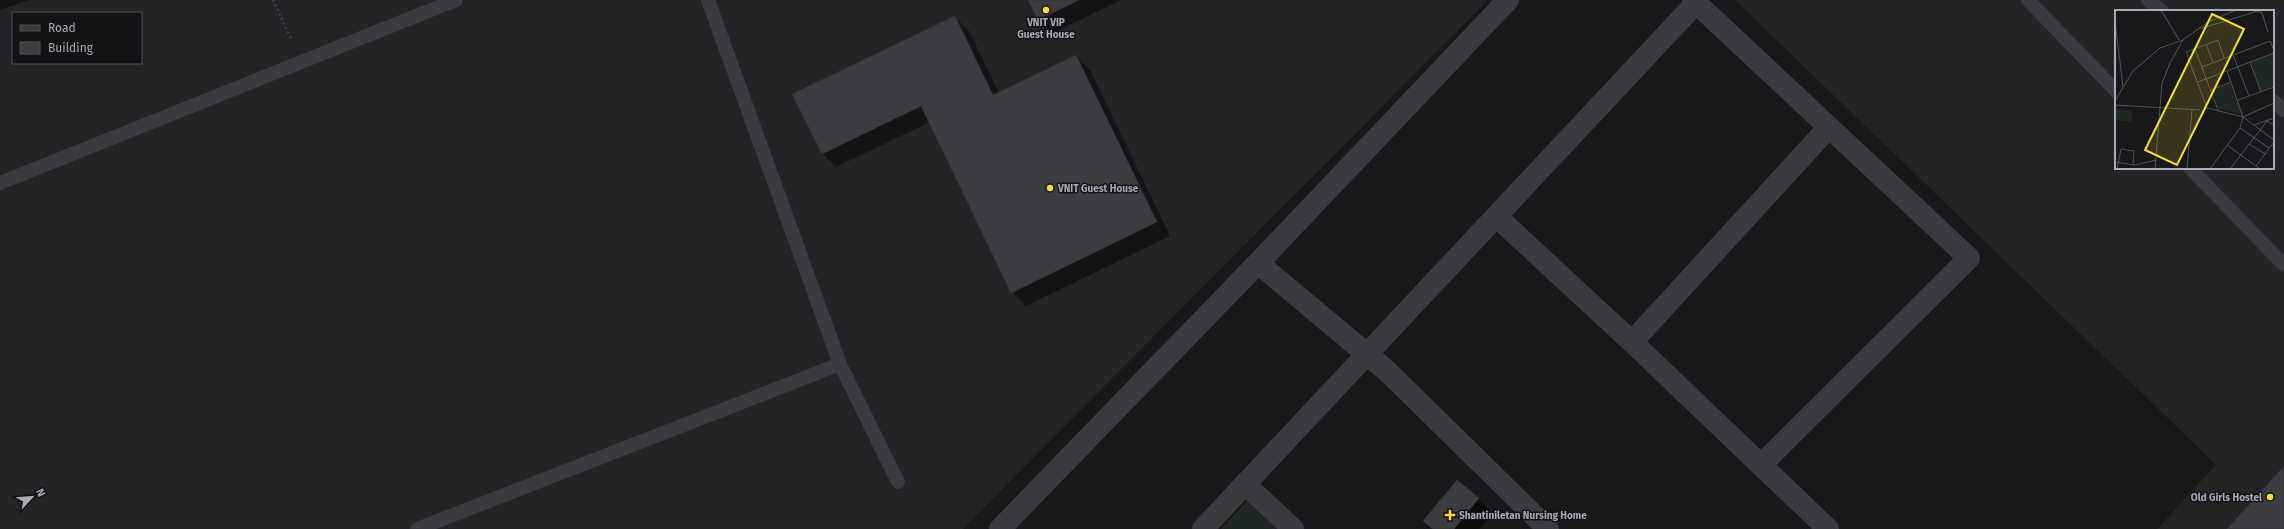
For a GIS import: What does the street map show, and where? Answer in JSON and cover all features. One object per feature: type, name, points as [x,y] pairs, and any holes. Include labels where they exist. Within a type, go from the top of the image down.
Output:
[{"type":"street","points":[[1000,529],[1258,263],[1508,0]]},
{"type":"street","points":[[1202,529],[1368,355],[1694,2],[1969,258],[1762,464]]},
{"type":"street","points":[[1632,342],[1829,127]]},
{"type":"street","points":[[1496,217],[1762,464],[1828,529]]},
{"type":"street","points":[[1258,263],[1392,376],[1548,529]]},
{"type":"street","points":[[1245,484],[1293,529]]},
{"type":"lane","points":[[0,183],[456,0]]},
{"type":"lane","points":[[708,0],[840,364],[898,482]]},
{"type":"lane","points":[[2028,0],[2115,90]]},
{"type":"lane","points":[[2148,0],[2161,10]]},
{"type":"lane","points":[[2274,102],[2284,110]]},
{"type":"lane","points":[[2191,169],[2284,265]]},
{"type":"lane","points":[[417,529],[840,364]]},
{"type":"path","points":[[273,0],[302,62]]},
{"type":"shaded area","points":[[0,0],[1488,0],[963,529],[0,529]]},
{"type":"shaded area","points":[[1735,0],[2284,0],[2284,529],[2157,529],[2216,465]]},
{"type":"shaded area","points":[[1247,501],[1276,529],[1221,529]]},
{"type":"building","name":"VNIT VIP Guest House","points":[[1028,0],[1079,0],[1038,20]]},
{"type":"building","name":"VNIT Guest House","points":[[955,16],[993,95],[1076,55],[1157,222],[1011,293],[921,106],[822,154],[792,94]]},
{"type":"building","name":"Old Girls Hostel","points":[[2284,466],[2284,529],[2227,529]]},
{"type":"building","points":[[1457,480],[1479,498],[1454,529],[1433,529],[1423,521]]},
{"type":"place","name":"VNIT VIP Guest House","points":[[1046,10]]},
{"type":"place","name":"VNIT Guest House","points":[[1050,188]]},
{"type":"place","name":"Old Girls Hostel","points":[[2270,497]]},
{"type":"place","name":"Shantiniletan Nursing Home","points":[[1450,515]]}]
